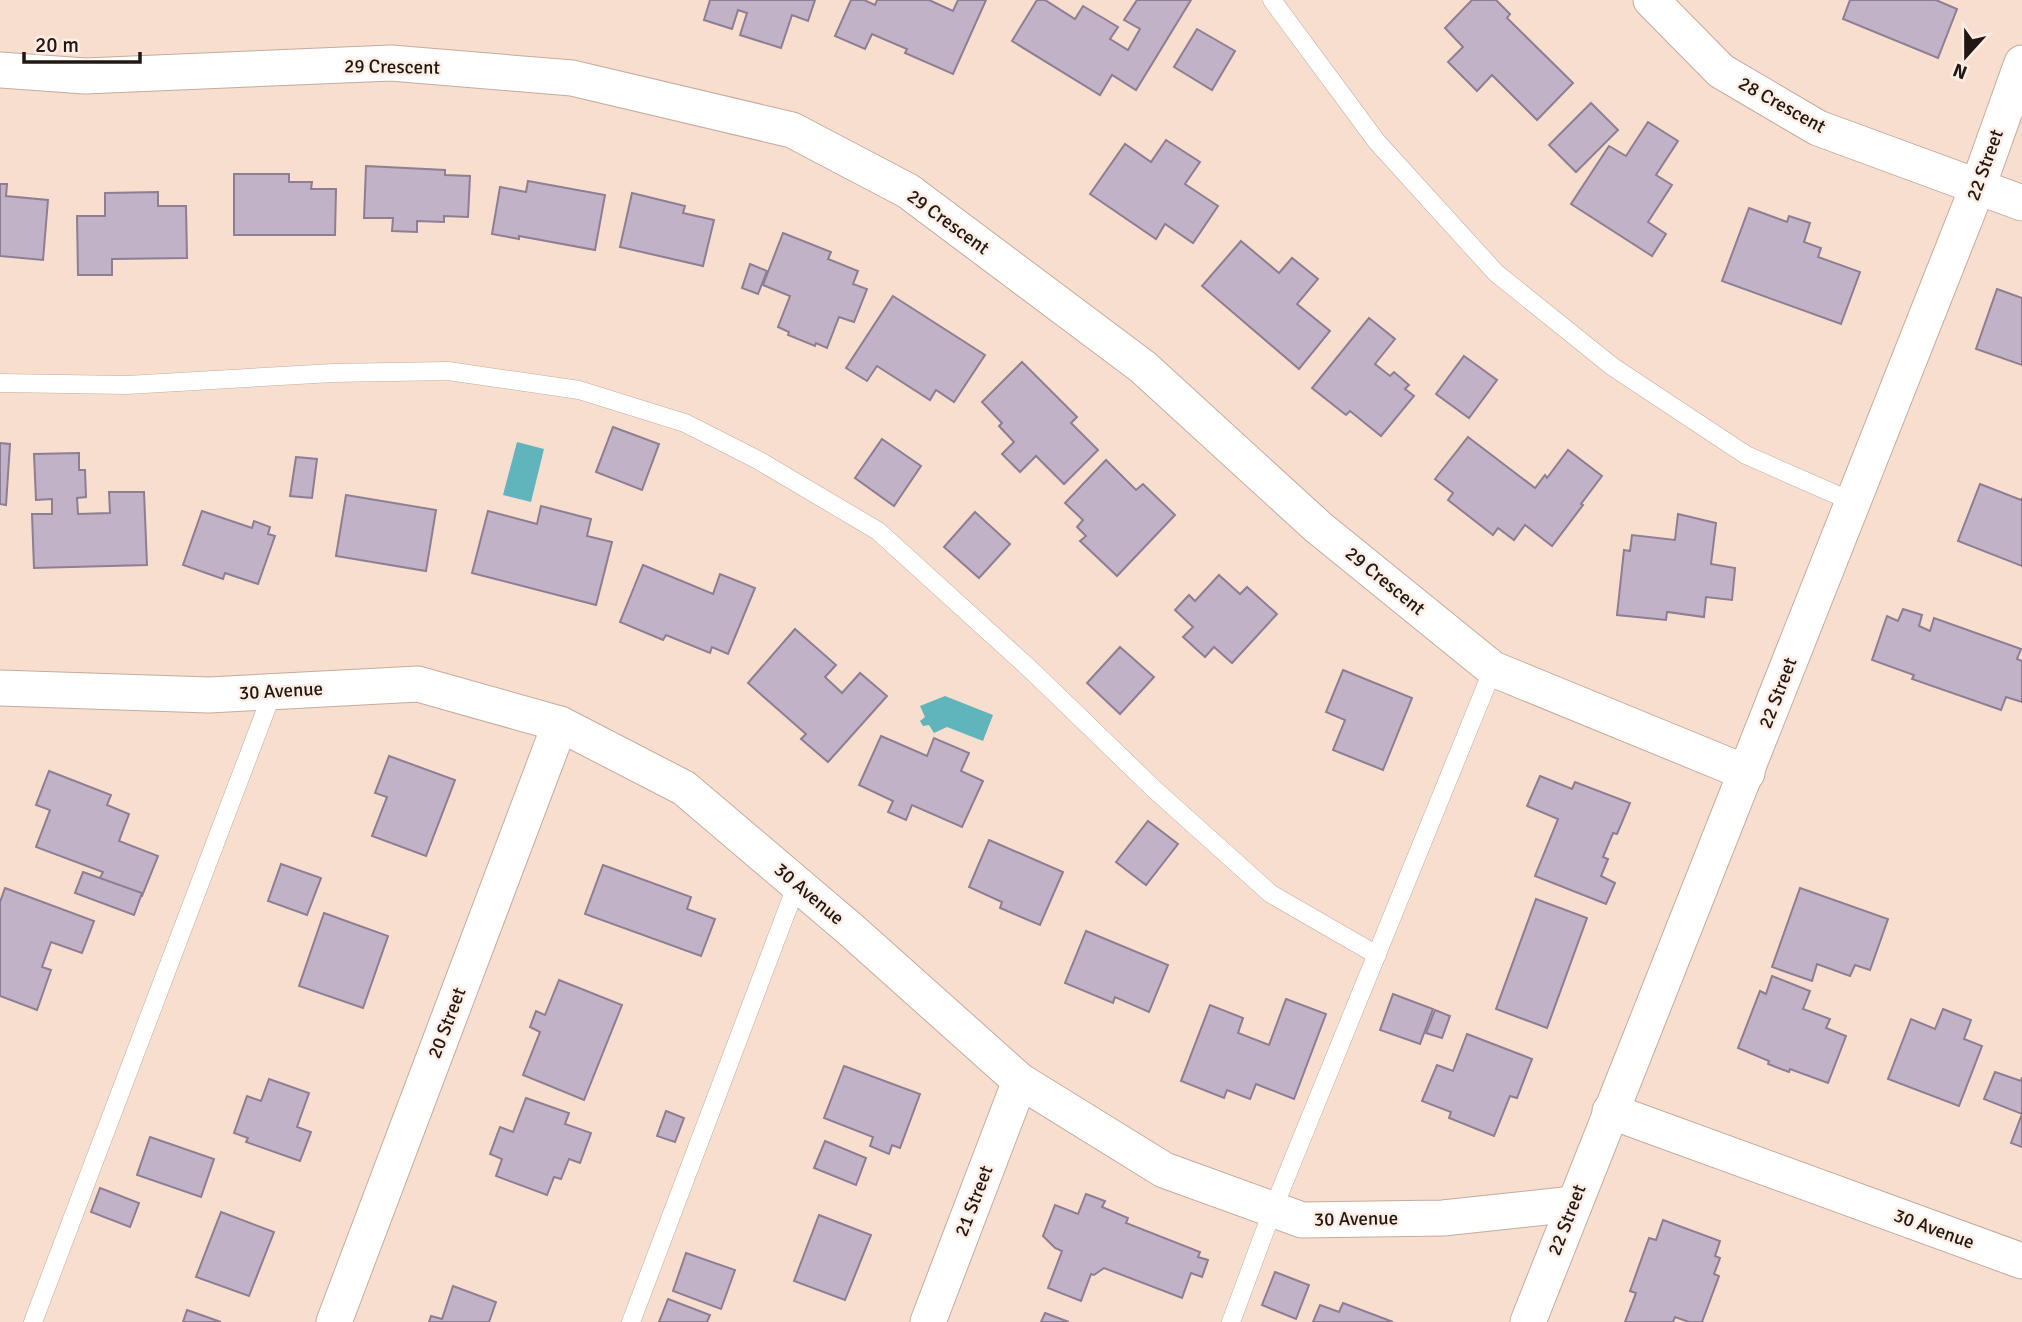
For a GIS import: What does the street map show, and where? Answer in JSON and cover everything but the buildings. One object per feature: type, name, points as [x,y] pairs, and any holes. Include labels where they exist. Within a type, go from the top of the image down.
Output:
[{"type":"street","name":"28 Crescent","points":[[1651,0],[1721,71],[1818,128],[2022,203]]},
{"type":"street","name":"29 Crescent","points":[[0,70],[85,76],[391,63],[572,78],[792,130],[908,191],[1143,367],[1318,527],[1493,669],[1746,773]]},
{"type":"street","name":"22 Street","points":[[1528,1322],[1978,186],[2022,63]]},
{"type":"street","name":"30 Avenue","points":[[0,688],[209,695],[418,684],[560,724],[684,788],[1020,1081],[1164,1170],[1302,1220],[1443,1218],[1573,1204]]},
{"type":"street","name":"20 Street","points":[[334,1322],[560,724]]},
{"type":"street","name":"21 Street","points":[[928,1322],[1020,1081]]},
{"type":"street","name":"30 Avenue","points":[[1610,1111],[2022,1261]]},
{"type":"lane","points":[[1272,0],[1377,142],[1496,273],[1612,367],[1746,456],[1853,502]]},
{"type":"lane","points":[[0,383],[127,385],[332,373],[448,371],[579,390],[685,423],[758,460],[878,531],[1031,670],[1154,789],[1271,894],[1377,955]]},
{"type":"lane","points":[[1231,1322],[1273,1209],[1493,669]]},
{"type":"lane","points":[[33,1322],[273,691]]},
{"type":"lane","points":[[631,1322],[797,884]]},
{"type":"water","points":[[517,442],[544,449],[531,502],[503,495]]},
{"type":"water","points":[[945,696],[993,715],[983,741],[947,727],[934,733],[929,725],[923,726],[920,721],[925,717],[920,706]]}]
